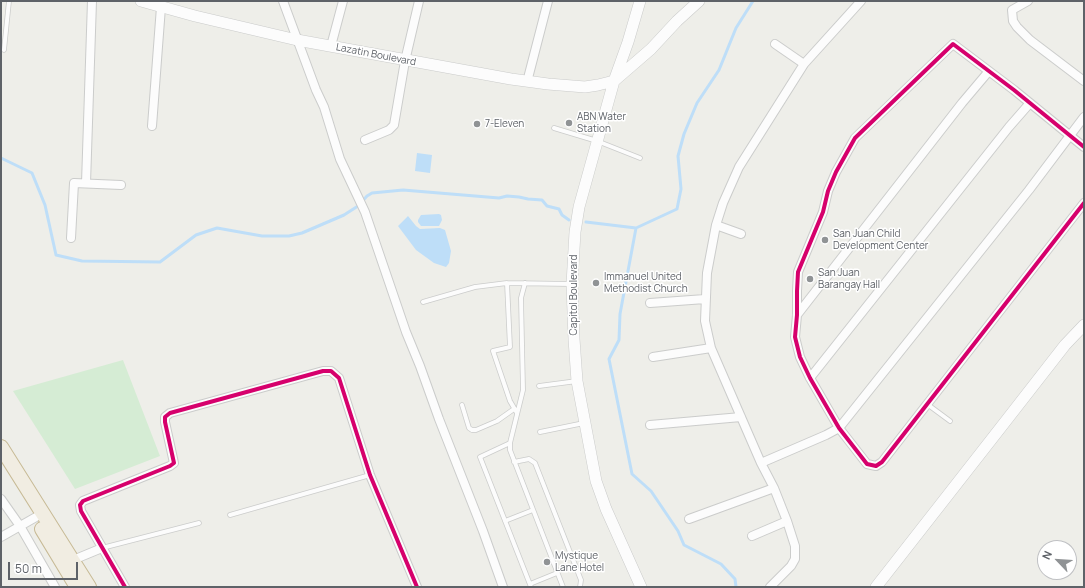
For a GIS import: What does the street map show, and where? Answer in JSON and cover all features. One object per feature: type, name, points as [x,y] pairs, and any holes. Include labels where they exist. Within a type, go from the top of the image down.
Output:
[{"type":"highway","points":[[1,448],[77,587]]},
{"type":"highway","points":[[1,464],[73,560],[89,587]]},
{"type":"main road","name":"Lazatin Boulevard","points":[[141,1],[297,40],[405,61],[527,82],[585,86],[598,85],[614,81]]},
{"type":"main road","name":"Capitol Boulevard","points":[[640,1],[628,42],[614,81],[579,207],[575,232],[572,284],[577,381],[596,482],[606,509],[641,587]]},
{"type":"main road","points":[[614,81],[651,49],[699,1]]},
{"type":"main road","points":[[876,587],[1004,422],[1084,325]]},
{"type":"street","points":[[86,183],[92,1]]},
{"type":"street","points":[[283,1],[316,90],[324,107],[340,159],[365,212],[406,332],[483,531],[503,587]]},
{"type":"street","points":[[330,46],[343,1]]},
{"type":"street","points":[[365,140],[389,130],[393,126],[405,61],[419,1]]},
{"type":"street","points":[[527,82],[548,1]]},
{"type":"street","points":[[770,587],[792,566],[795,559],[795,546],[774,488],[761,463],[712,348],[705,321],[707,273],[716,225],[727,192],[739,167],[804,64],[861,1]]},
{"type":"street","points":[[1028,1],[1012,10],[1013,21],[1017,27],[1030,40],[1084,81]]},
{"type":"street","points":[[152,126],[161,7]]},
{"type":"street","points":[[775,44],[804,64]]},
{"type":"street","points":[[1084,147],[1030,103],[953,44],[855,138],[836,172],[828,191],[823,212],[798,272],[798,315],[795,337],[800,357],[810,378],[839,428],[867,464],[876,466],[882,462],[1084,203]]},
{"type":"street","points":[[798,315],[989,71]]},
{"type":"street","points":[[810,378],[1009,127],[1030,103]]},
{"type":"street","points":[[761,463],[839,428],[1029,190],[1084,117]]},
{"type":"street","points":[[72,238],[74,183],[121,185]]},
{"type":"street","points":[[716,225],[741,234]]},
{"type":"street","points":[[650,303],[705,299]]},
{"type":"street","points":[[653,357],[712,348]]},
{"type":"street","points":[[125,587],[80,506],[83,501],[170,466],[174,463],[165,422],[165,417],[170,413],[323,371],[331,372],[339,378],[370,475],[417,587]]},
{"type":"street","points":[[650,425],[741,417]]},
{"type":"street","points":[[689,518],[774,488]]},
{"type":"street","points":[[1,498],[20,526],[54,587]]},
{"type":"street","points":[[1,537],[39,515]]},
{"type":"street","points":[[752,536],[787,521]]},
{"type":"street","points":[[73,560],[102,548]]},
{"type":"lane","points":[[4,50],[9,1]]},
{"type":"lane","points":[[554,128],[597,141],[640,158]]},
{"type":"lane","points":[[423,302],[475,287],[507,283],[572,284]]},
{"type":"lane","points":[[507,283],[510,347],[493,351],[510,401],[516,411]]},
{"type":"lane","points":[[525,283],[521,298],[523,390],[516,411],[510,450],[563,587]]},
{"type":"lane","points":[[539,386],[577,381]]},
{"type":"lane","points":[[927,404],[950,421]]},
{"type":"lane","points":[[462,405],[469,428],[472,430],[476,430],[497,422],[516,411]]},
{"type":"lane","points":[[540,432],[584,423]]},
{"type":"lane","points":[[510,443],[480,457],[504,521],[531,586],[557,573]]},
{"type":"lane","points":[[514,462],[529,459],[535,463],[581,580],[580,587]]},
{"type":"lane","points":[[230,516],[370,475]]},
{"type":"lane","points":[[504,521],[533,510]]},
{"type":"lane","points":[[102,548],[199,523]]},
{"type":"green space","points":[[123,360],[160,456],[75,489],[13,391]]},
{"type":"water","points":[[417,153],[432,155],[430,173],[415,171]]},
{"type":"water","points":[[421,215],[441,215],[442,220],[439,226],[421,226],[418,222]]},
{"type":"water","points":[[408,216],[420,229],[440,228],[445,230],[451,251],[449,263],[446,267],[434,263],[416,250],[398,226]]},
{"type":"waterway","points":[[736,587],[735,579],[721,564],[684,545],[678,531],[651,491],[632,474],[609,359],[619,340],[620,314],[636,228],[677,209],[681,189],[678,156],[684,134],[697,103],[719,70],[736,28],[753,1]]},
{"type":"waterway","points":[[1,158],[32,173],[45,205],[56,255],[82,261],[160,262],[196,235],[217,228],[262,236],[289,236],[302,233],[344,215],[358,206],[367,196],[372,193],[403,190],[499,198],[507,196],[542,200],[547,206],[559,209],[562,215],[569,220]]},
{"type":"waterway","points":[[586,222],[636,228]]},
{"type":"cycle path","points":[[1084,147],[1014,90],[953,44],[855,138],[836,172],[828,191],[823,212],[798,272],[795,337],[800,357],[810,378],[839,428],[867,464],[876,466],[882,462],[1084,203]]},
{"type":"cycle path","points":[[125,587],[81,511],[80,505],[83,501],[170,466],[174,463],[165,422],[165,417],[170,413],[323,371],[331,371],[339,378],[370,475],[417,587]]},
{"type":"place","name":"ABN Water Station","points":[[569,123]]},
{"type":"place","name":"7-Eleven","points":[[477,124]]},
{"type":"place","name":"San Juan Child Development Center","points":[[825,240]]},
{"type":"place","name":"San Juan Barangay Hall","points":[[810,279]]},
{"type":"place","name":"Immanuel United Methodist Church","points":[[596,283]]},
{"type":"place","name":"Mystique Lane Hotel","points":[[547,562]]}]
